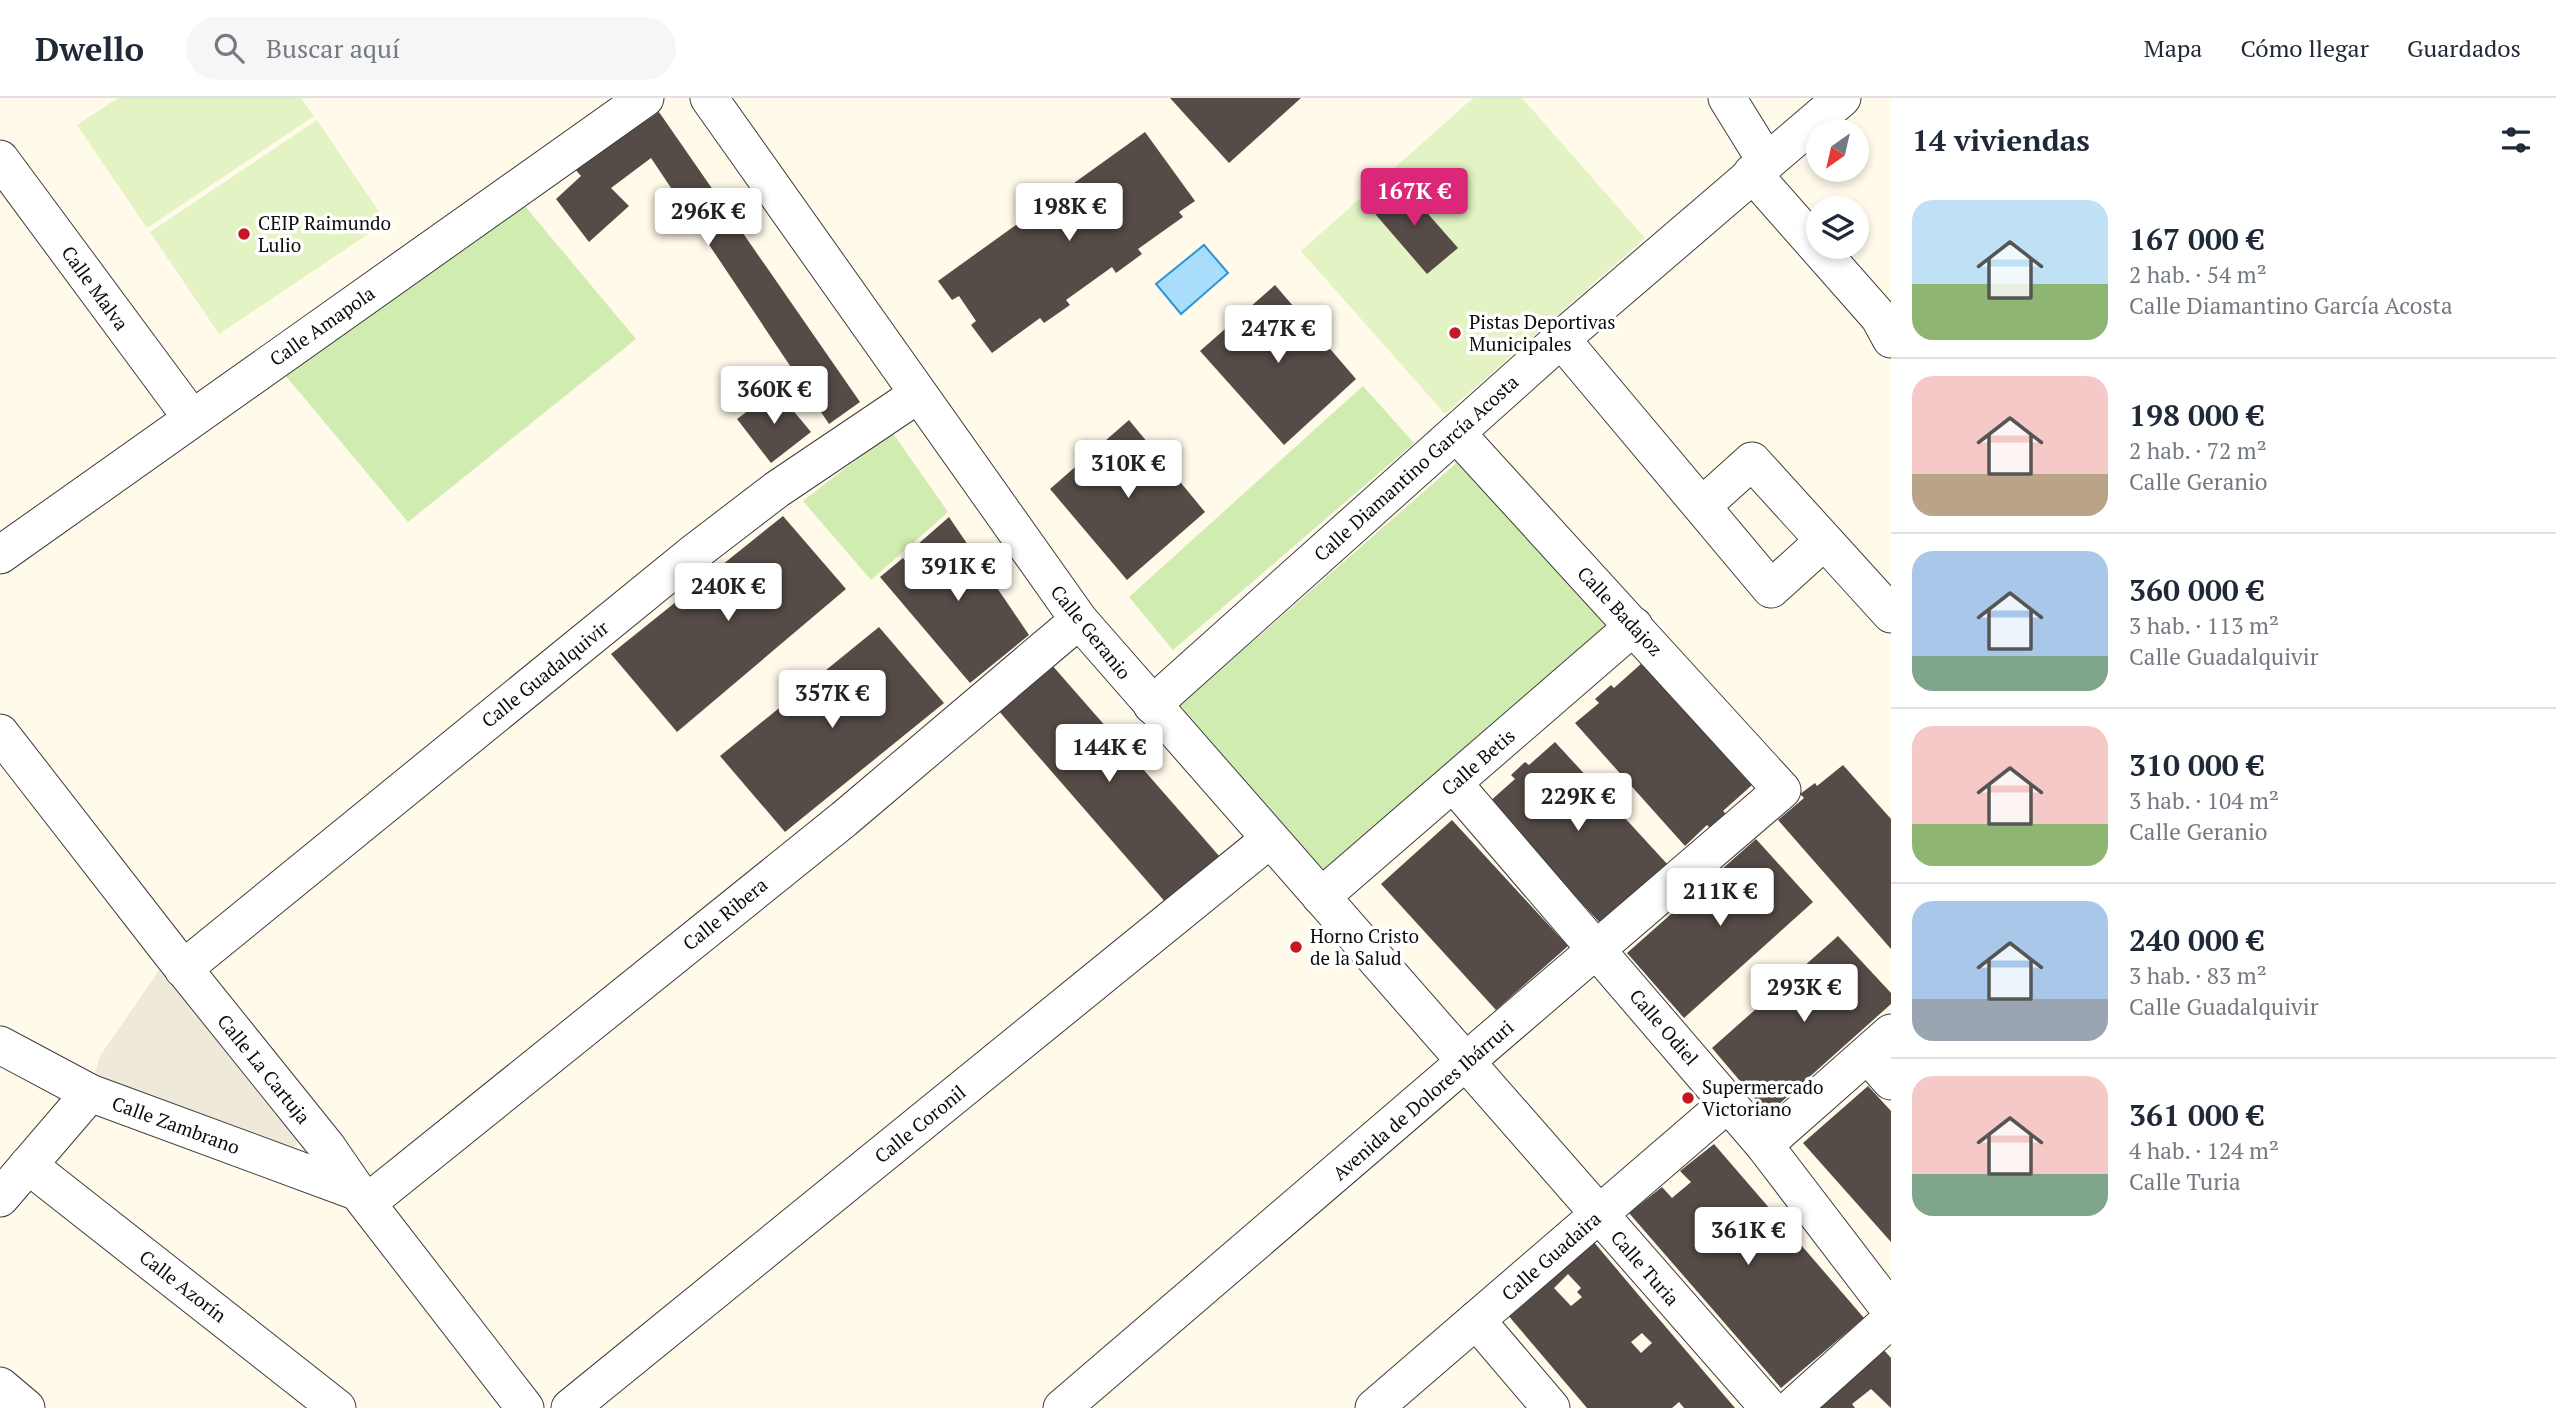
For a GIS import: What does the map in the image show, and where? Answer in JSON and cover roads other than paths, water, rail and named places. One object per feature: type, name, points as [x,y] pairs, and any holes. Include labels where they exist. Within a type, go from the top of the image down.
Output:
[{"type":"street","name":"Calle Amapola","points":[[0,555],[191,417],[645,98]]},
{"type":"street","name":"Calle Geranio","points":[[709,98],[1079,620],[1466,1064]]},
{"type":"street","points":[[1727,98],[1759,167],[1878,317],[1891,339]]},
{"type":"street","name":"Calle Diamantino García Acosta","points":[[1152,705],[1561,339],[1842,98]]},
{"type":"street","name":"Calle Malva","points":[[0,159],[191,417]]},
{"type":"street","points":[[1561,339],[1771,589],[1824,542]]},
{"type":"street","name":"Calle Guadalquivir","points":[[183,969],[690,556],[776,490],[918,395]]},
{"type":"street","name":"Calle Badajoz","points":[[1456,433],[1782,790]]},
{"type":"street","points":[[1702,506],[1752,461],[1891,614]]},
{"type":"street","name":"Calle Ribera","points":[[363,1198],[844,819],[1079,620]]},
{"type":"street","name":"Calle Betis","points":[[1321,897],[1634,626]]},
{"type":"street","name":"Calle La Cartuja","points":[[0,733],[183,969],[304,1118],[525,1408]]},
{"type":"street","name":"Calle Odiel","points":[[1453,783],[1764,1145],[1891,1311]]},
{"type":"street","name":"Avenida de Dolores Ibárruri","points":[[1062,1408],[1782,790]]},
{"type":"street","name":"Calle Coronil","points":[[570,1408],[1270,839]]},
{"type":"street","name":"Calle Zambrano","points":[[0,1045],[90,1093],[269,1159],[363,1198]]},
{"type":"street","points":[[1764,1145],[1883,1056]]},
{"type":"street","name":"Calle Turia","points":[[1466,1064],[1769,1408]]},
{"type":"street","points":[[0,1198],[90,1093]]},
{"type":"street","name":"Calle Guadaira","points":[[1374,1408],[1728,1103]]},
{"type":"street","points":[[269,1159],[286,1156],[300,1143],[304,1133],[304,1118]]},
{"type":"street","name":"Calle Azorín","points":[[28,1165],[330,1406]]},
{"type":"street","points":[[1791,1408],[1891,1319]]},
{"type":"street","points":[[1476,1321],[1551,1408]]},
{"type":"street","points":[[0,1386],[26,1408]]},
{"type":"water","points":[[1204,245],[1228,273],[1181,314],[1156,284]]},
{"type":"place","name":"CEIP Raimundo Lulio","points":[[244,234]]},
{"type":"place","name":"Pistas Deportivas Municipales","points":[[1455,333]]},
{"type":"place","name":"Horno Cristo de la Salud","points":[[1296,947]]},
{"type":"place","name":"Supermercado Victoriano","points":[[1688,1098]]}]
